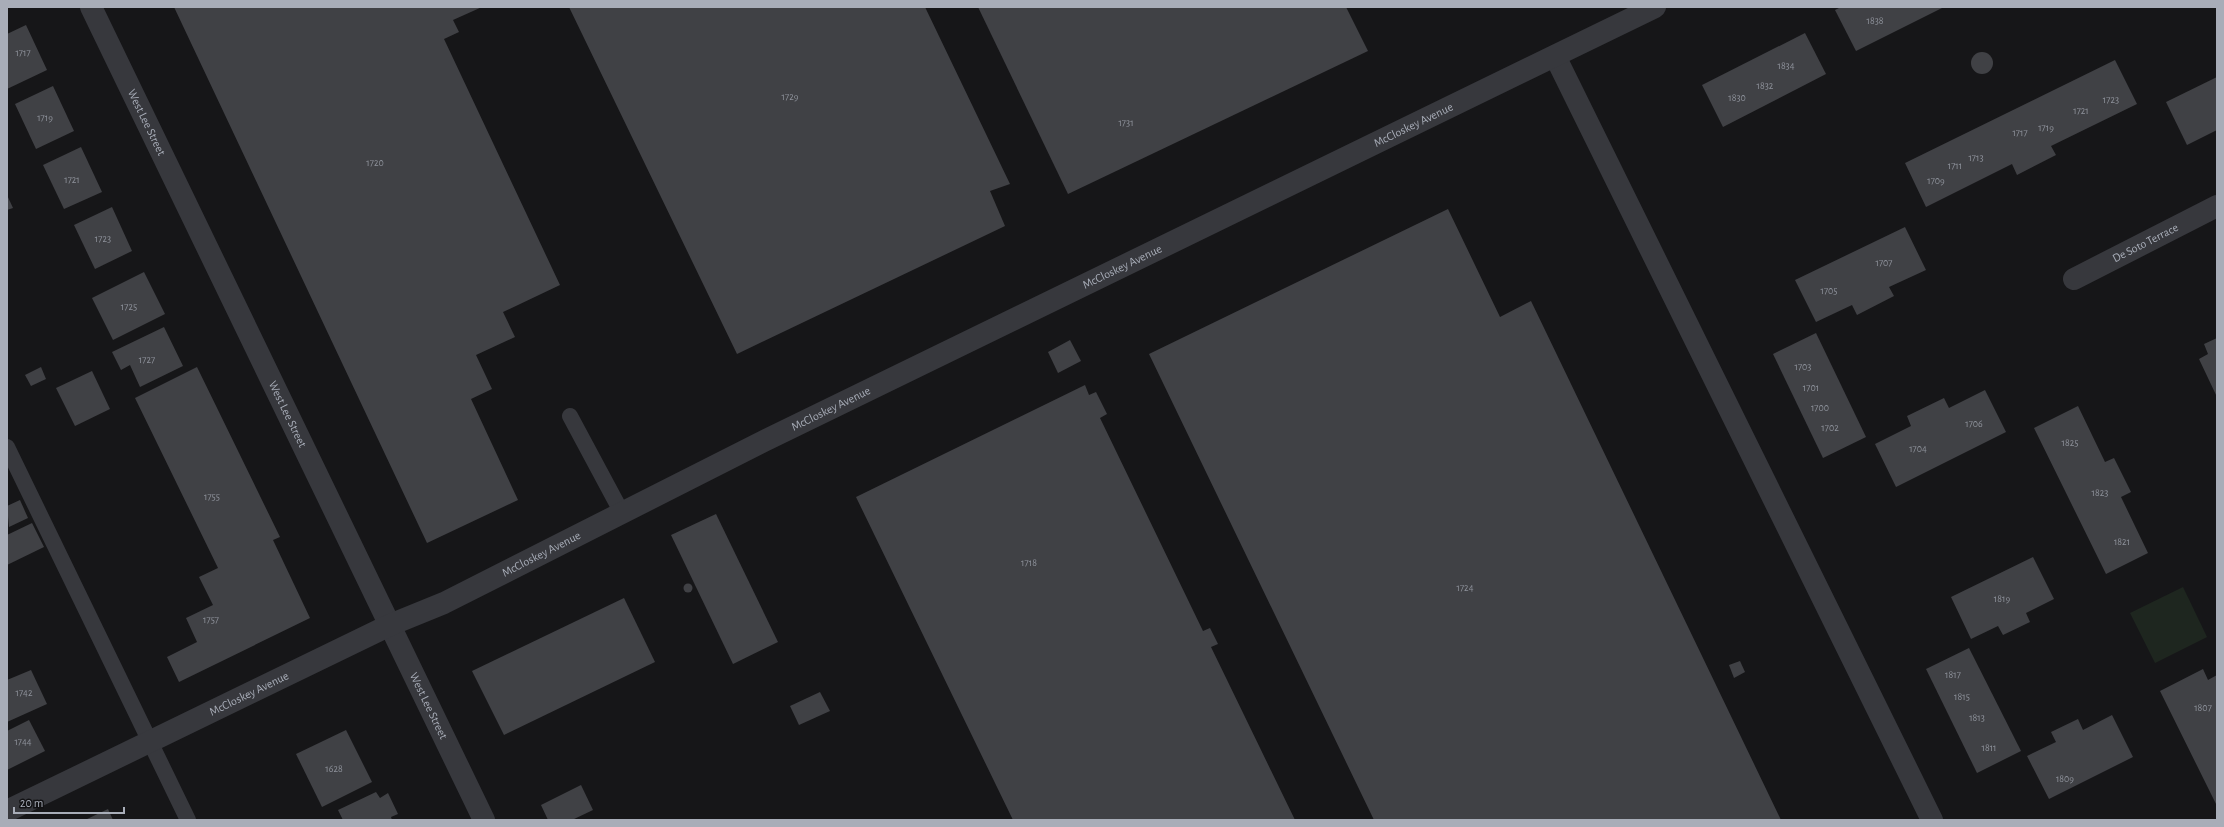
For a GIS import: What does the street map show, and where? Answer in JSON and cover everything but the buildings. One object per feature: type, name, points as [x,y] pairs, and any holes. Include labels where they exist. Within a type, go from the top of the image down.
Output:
[{"type":"street","name":"West Lee Street","points":[[92,7],[484,820]]},
{"type":"street","name":"McCloskey Avenue","points":[[7,811],[390,625],[444,603],[772,438],[1655,7]]},
{"type":"street","points":[[1555,56],[1932,820]]},
{"type":"street","name":"De Soto Terrace","points":[[2074,279],[2217,206]]},
{"type":"lane","points":[[570,416],[622,513]]},
{"type":"lane","points":[[7,448],[188,820]]},
{"type":"shaded area","points":[[2183,587],[2207,637],[2155,663],[2130,613]]}]
